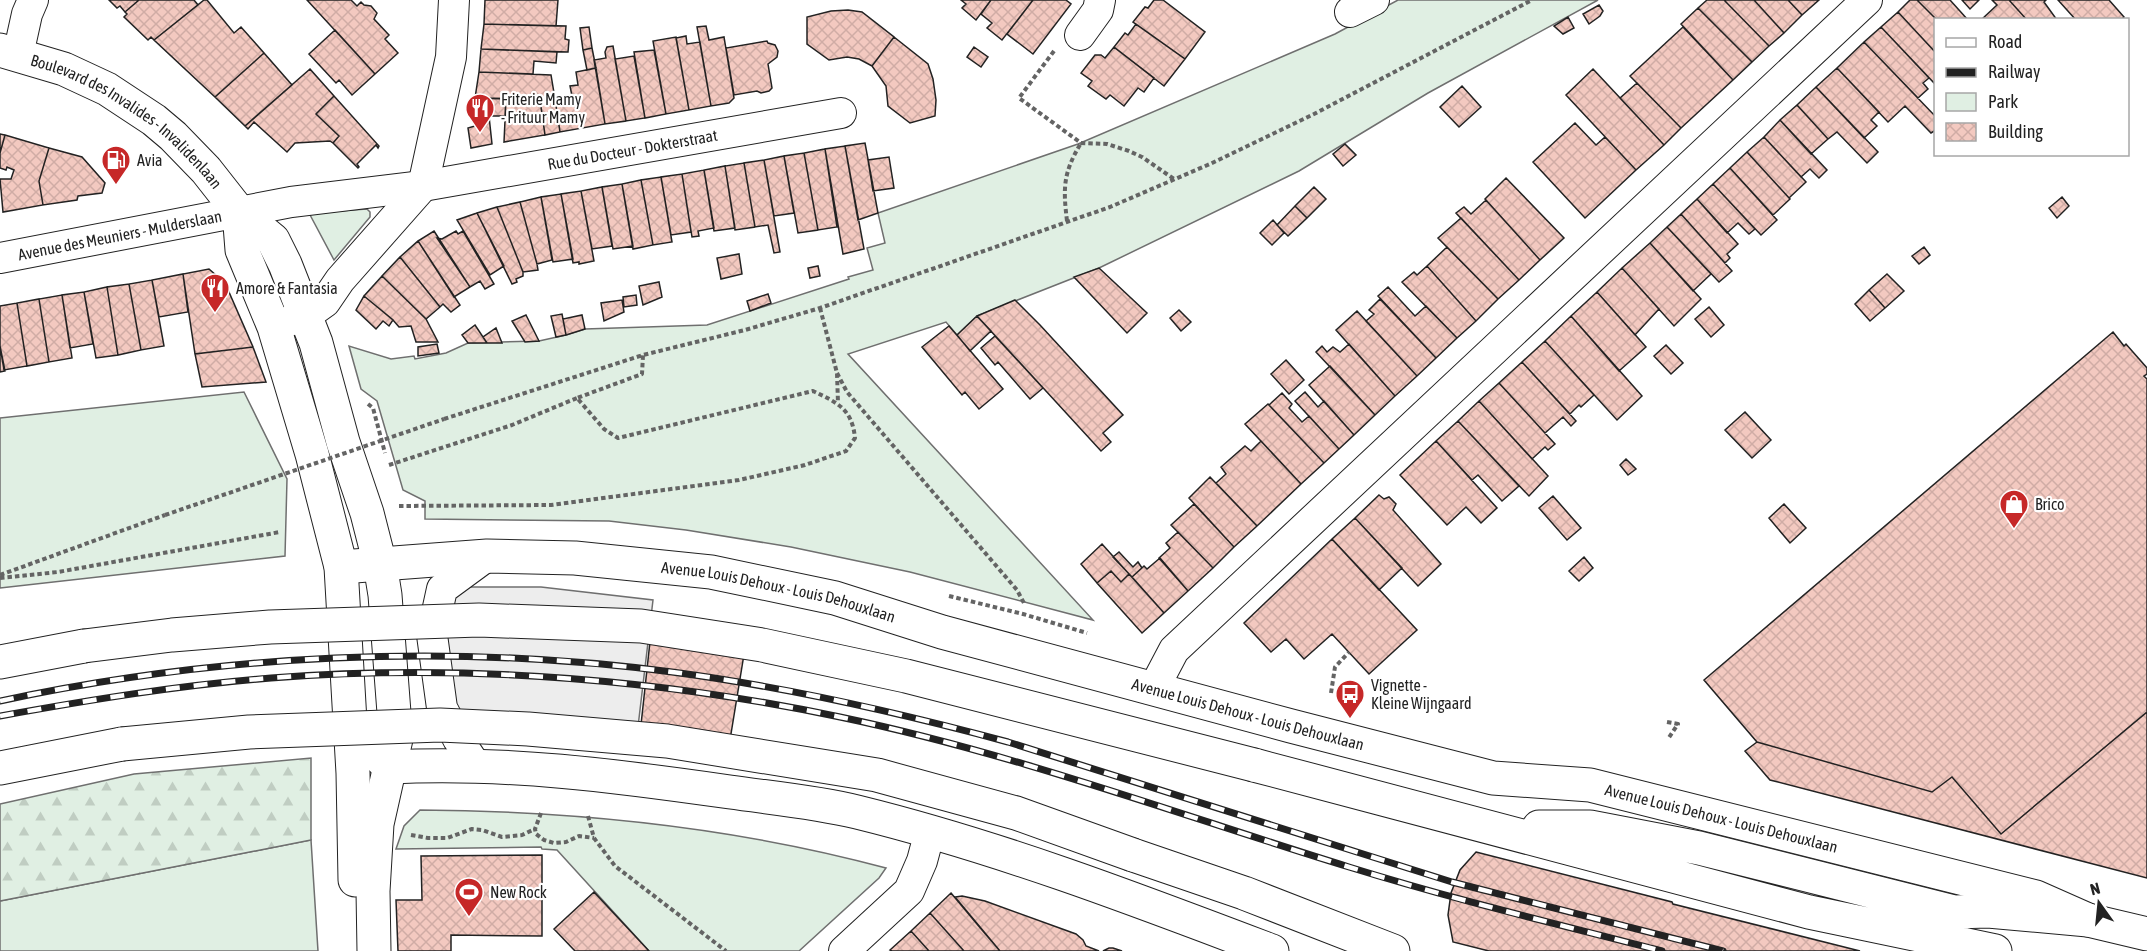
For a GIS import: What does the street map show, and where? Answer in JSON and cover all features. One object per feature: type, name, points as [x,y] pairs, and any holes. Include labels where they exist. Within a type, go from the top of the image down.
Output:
[{"type":"main road","name":"Boulevard des Invalides - Invalidenlaan","points":[[9,52],[64,69],[107,89],[154,120],[206,170],[239,212],[273,240],[285,264],[315,309],[316,343],[380,564],[385,595],[396,739],[377,824],[373,891],[374,951]]},
{"type":"main road","points":[[239,212],[242,250],[274,327],[312,454],[341,567],[358,951]]},
{"type":"main road","name":"Avenue Louis Dehoux - Louis Dehouxlaan","points":[[341,567],[487,556],[575,558],[711,572],[835,598],[942,632],[1493,778],[1590,785],[2036,897],[2088,920],[2147,934]]},
{"type":"main road","points":[[0,662],[84,646],[172,635],[259,628],[479,620],[640,627],[762,645],[906,676],[1494,827],[1809,912],[1995,951]]},
{"type":"main road","points":[[0,768],[122,744],[249,732],[440,726],[528,729],[667,741],[877,776],[1016,813],[1244,893],[1393,951]]},
{"type":"main road","points":[[350,730],[390,767],[476,765],[635,778],[854,811],[930,831],[1087,881],[1272,951]]},
{"type":"main road","points":[[1494,827],[1590,827],[1699,848],[1954,912],[1988,911],[2088,920]]},
{"type":"street","points":[[9,52],[33,0]]},
{"type":"street","points":[[274,327],[315,309],[423,186],[451,57],[454,0]]},
{"type":"street","points":[[1080,35],[1098,10],[1100,0]]},
{"type":"street","points":[[1154,688],[1174,650],[1867,0]]},
{"type":"street","name":"Rue du Docteur - Dokterstraat","points":[[239,212],[291,202],[423,186],[842,113]]},
{"type":"street","name":"Avenue des Meuniers - Mulderslaan","points":[[0,258],[239,212]]},
{"type":"street","points":[[476,765],[458,739],[442,708],[432,635],[442,589],[487,556]]},
{"type":"street","points":[[844,951],[909,891],[922,861],[930,831]]},
{"type":"path","points":[[0,577],[165,515],[444,419],[643,355],[745,330],[820,308],[1110,207],[1210,164],[1314,114],[1532,0]]},
{"type":"path","points":[[1080,35],[1067,34],[1019,98],[1081,143],[1107,144],[1129,151],[1174,179]]},
{"type":"path","points":[[1067,221],[1063,189],[1071,159],[1081,143]]},
{"type":"path","points":[[820,308],[837,373],[838,403]]},
{"type":"path","points":[[389,465],[512,425],[642,374],[643,355]]},
{"type":"path","points":[[837,373],[847,392],[1009,581],[1025,605]]},
{"type":"path","points":[[389,506],[551,504],[739,480],[805,465],[846,451],[855,438],[853,422],[838,403],[813,392],[618,438],[604,429],[577,398]]},
{"type":"path","points":[[0,577],[58,572],[280,532]]},
{"type":"path","points":[[1331,693],[1335,667],[1349,652]]},
{"type":"path","points":[[1667,722],[1678,724],[1668,739]]},
{"type":"path","points":[[541,813],[535,829],[536,834],[544,840],[554,843],[566,842],[579,836],[594,838]]},
{"type":"path","points":[[588,816],[594,838],[615,866],[726,951]]},
{"type":"path","points":[[402,833],[428,838],[447,838],[472,830],[482,830],[502,837],[522,835],[535,829]]},
{"type":"green space","points":[[1398,0],[1598,0],[1428,93],[1299,171],[1099,268],[977,316],[957,335],[946,322],[848,354],[1093,620],[910,572],[791,547],[686,530],[609,521],[425,519],[425,501],[403,490],[377,401],[361,389],[349,346],[391,359],[414,356],[415,359],[446,353],[468,343],[539,341],[585,329],[707,325],[849,279],[848,277],[873,270],[867,248],[885,243],[878,213],[1078,144],[1335,34]]},
{"type":"green space","points":[[367,209],[370,217],[334,260],[309,213]]},
{"type":"green space","points":[[244,392],[287,479],[285,556],[0,588],[0,418]]},
{"type":"green space","points":[[311,758],[311,840],[0,901],[0,804],[134,774]]},
{"type":"green space","points":[[420,810],[538,814],[655,824],[771,842],[886,868],[879,878],[799,951],[649,951],[557,850],[541,847],[396,849],[404,826]]},
{"type":"green space","points":[[311,840],[318,951],[0,951],[0,901]]},
{"type":"shaded area","points":[[541,587],[653,600],[635,752],[458,739],[442,589]]},
{"type":"building","points":[[109,0],[139,0],[125,12]]},
{"type":"building","points":[[139,0],[194,0],[198,5],[154,40],[151,37],[148,40],[124,17],[127,14],[125,12]]},
{"type":"building","points":[[204,0],[207,0],[234,33],[241,27],[264,53],[215,97],[154,40]]},
{"type":"building","points":[[307,0],[351,0],[357,6],[361,2],[371,6],[377,13],[374,19],[389,35],[385,39],[398,53],[375,74]]},
{"type":"building","points":[[485,0],[558,0],[556,26],[484,24]]},
{"type":"building","points":[[961,0],[991,0],[976,20],[962,8],[966,4]]},
{"type":"building","points":[[991,0],[1033,0],[1002,40],[987,28],[992,23],[981,14]]},
{"type":"building","points":[[1033,0],[1066,0],[1071,4],[1033,54],[1007,34]]},
{"type":"building","points":[[1154,0],[1163,0],[1205,32],[1185,59],[1133,22]]},
{"type":"building","points":[[1707,0],[1724,0],[1769,46],[1752,62],[1698,8]]},
{"type":"building","points":[[1724,0],[1754,0],[1784,33],[1769,46]]},
{"type":"building","points":[[1754,0],[1788,0],[1802,15],[1784,33]]},
{"type":"building","points":[[1788,0],[1819,0],[1802,15]]},
{"type":"building","points":[[1910,0],[1917,0],[1935,18],[1934,51],[1898,12]]},
{"type":"building","points":[[1917,0],[1950,0],[1966,18],[1935,18]]},
{"type":"building","points":[[1962,0],[1979,0],[1970,9]]},
{"type":"building","points":[[1992,0],[2009,0],[2025,18],[1983,18],[1997,5]]},
{"type":"building","points":[[2009,0],[2046,0],[2044,2],[2056,18],[2025,18]]},
{"type":"building","points":[[2058,0],[2109,0],[2124,17],[2123,18],[2074,18]]},
{"type":"building","points":[[1599,5],[1603,11],[1589,24],[1583,14]]},
{"type":"building","points":[[1698,8],[1752,62],[1733,80],[1681,24]]},
{"type":"building","points":[[831,11],[862,12],[894,37],[872,66],[859,59],[847,57],[829,60],[807,44],[807,17]]},
{"type":"building","points":[[1898,12],[1934,51],[1934,83],[1881,27]]},
{"type":"building","points":[[1568,17],[1574,28],[1563,34],[1554,26]]},
{"type":"building","points":[[484,24],[566,26],[565,39],[569,40],[568,52],[481,49]]},
{"type":"building","points":[[1136,24],[1185,59],[1164,86],[1114,47],[1125,33],[1128,35]]},
{"type":"building","points":[[706,26],[709,40],[724,37],[734,98],[729,103],[711,106],[697,27]]},
{"type":"building","points":[[589,27],[592,48],[583,50],[580,28]]},
{"type":"building","points":[[1683,27],[1733,80],[1681,128],[1630,76]]},
{"type":"building","points":[[1881,27],[1929,78],[1923,83],[1928,89],[1918,98],[1864,42]]},
{"type":"building","points":[[335,30],[375,74],[352,95],[339,80],[336,83],[309,54]]},
{"type":"building","points":[[686,36],[687,44],[700,42],[711,106],[689,110],[676,38]]},
{"type":"building","points":[[676,37],[689,110],[666,114],[653,41]]},
{"type":"building","points":[[894,37],[928,64],[936,100],[935,116],[910,123],[888,106],[886,86],[872,66]]},
{"type":"building","points":[[767,41],[775,45],[778,51],[777,57],[768,64],[772,88],[761,93],[757,91],[734,95],[726,48]]},
{"type":"building","points":[[1864,42],[1934,115],[1934,131],[1931,133],[1905,106],[1888,122],[1837,68]]},
{"type":"building","points":[[613,46],[626,121],[605,124],[594,60],[606,58],[607,47]]},
{"type":"building","points":[[974,47],[988,57],[981,67],[967,57]]},
{"type":"building","points":[[1114,47],[1154,78],[1144,92],[1138,88],[1124,106],[1110,95],[1106,99],[1088,86],[1092,81],[1081,73],[1095,55],[1105,58]]},
{"type":"building","points":[[592,48],[596,68],[587,70],[583,50]]},
{"type":"building","points":[[481,49],[557,52],[556,63],[534,61],[533,74],[479,72]]},
{"type":"building","points":[[654,50],[666,114],[645,118],[634,52]]},
{"type":"building","points":[[264,53],[292,85],[245,126],[215,97]]},
{"type":"building","points":[[634,56],[645,118],[626,121],[615,59]]},
{"type":"building","points":[[596,68],[605,124],[560,132],[555,99],[572,96],[570,86],[578,85],[576,72]]},
{"type":"building","points":[[1837,68],[1879,112],[1871,120],[1877,126],[1864,138],[1816,87]]},
{"type":"building","points":[[310,69],[334,96],[316,114],[339,136],[333,143],[330,141],[295,143],[287,152],[254,122],[248,129],[245,126]]},
{"type":"building","points":[[1593,69],[1664,145],[1636,170],[1566,95]]},
{"type":"building","points":[[479,72],[551,75],[555,99],[475,98]]},
{"type":"building","points":[[1637,83],[1681,128],[1664,145],[1620,98]]},
{"type":"building","points":[[1462,86],[1481,107],[1459,127],[1440,107]]},
{"type":"building","points":[[1816,87],[1878,152],[1867,163],[1837,132],[1828,139],[1797,105]]},
{"type":"building","points":[[334,96],[379,146],[378,148],[376,145],[357,164],[358,168],[333,143],[339,136],[316,114]]},
{"type":"building","points":[[475,98],[506,99],[505,116],[489,116],[492,144],[471,148],[468,128],[475,126]]},
{"type":"building","points":[[506,99],[540,100],[545,135],[504,142]]},
{"type":"building","points":[[555,99],[560,132],[545,135],[540,100]]},
{"type":"building","points":[[1797,105],[1828,139],[1811,154],[1780,120]]},
{"type":"building","points":[[1780,120],[1827,170],[1819,178],[1810,169],[1801,177],[1764,137]]},
{"type":"building","points":[[1575,123],[1596,145],[1605,137],[1636,170],[1585,218],[1533,162]]},
{"type":"building","points":[[0,134],[5,135],[0,153]]},
{"type":"building","points":[[5,135],[49,148],[39,181],[43,205],[3,212],[0,179],[11,179],[14,170],[7,167],[6,170],[0,168],[0,153]]},
{"type":"building","points":[[1764,137],[1806,182],[1789,198],[1747,152]]},
{"type":"building","points":[[865,143],[878,213],[858,220],[845,146]]},
{"type":"building","points":[[1345,144],[1356,155],[1343,166],[1333,154]]},
{"type":"building","points":[[845,146],[864,249],[843,254],[825,149]]},
{"type":"building","points":[[49,148],[82,157],[105,183],[102,193],[78,196],[77,200],[43,205],[39,181]]},
{"type":"building","points":[[825,149],[837,227],[818,230],[804,153]]},
{"type":"building","points":[[1747,152],[1790,199],[1773,215],[1730,168]]},
{"type":"building","points":[[804,153],[818,230],[798,233],[784,156]]},
{"type":"building","points":[[784,156],[794,213],[774,216],[764,160]]},
{"type":"building","points":[[889,157],[894,188],[873,191],[868,160]]},
{"type":"building","points":[[764,160],[780,252],[774,253],[768,225],[755,227],[744,163]]},
{"type":"building","points":[[744,163],[755,227],[735,230],[725,166]]},
{"type":"building","points":[[725,166],[735,228],[714,231],[704,170]]},
{"type":"building","points":[[1730,168],[1777,220],[1761,235],[1713,184]]},
{"type":"building","points":[[704,170],[714,228],[698,231],[699,236],[692,237],[682,174]]},
{"type":"building","points":[[682,174],[691,232],[671,235],[661,177]]},
{"type":"building","points":[[661,177],[672,242],[653,245],[641,180]]},
{"type":"building","points":[[1506,178],[1564,238],[1540,260],[1485,199]]},
{"type":"building","points":[[641,180],[653,245],[633,249],[622,184]]},
{"type":"building","points":[[622,184],[633,246],[613,249],[602,187]]},
{"type":"building","points":[[1713,184],[1755,229],[1749,234],[1738,223],[1727,233],[1697,199]]},
{"type":"building","points":[[602,187],[612,246],[592,249],[581,191]]},
{"type":"building","points":[[1314,187],[1326,199],[1307,218],[1295,206]]},
{"type":"building","points":[[581,191],[594,261],[579,264],[579,262],[573,263],[561,194]]},
{"type":"building","points":[[561,194],[573,259],[553,262],[541,197]]},
{"type":"building","points":[[541,197],[552,260],[537,264],[520,202]]},
{"type":"building","points":[[2062,197],[2069,206],[2057,218],[2049,208]]},
{"type":"building","points":[[1697,199],[1738,244],[1727,254],[1730,258],[1725,263],[1681,214]]},
{"type":"building","points":[[1486,200],[1540,260],[1519,280],[1456,213],[1464,207],[1471,214]]},
{"type":"building","points":[[520,202],[538,270],[523,272],[497,207]]},
{"type":"building","points":[[1295,206],[1307,218],[1288,236],[1277,225]]},
{"type":"building","points":[[497,207],[523,272],[523,276],[512,284],[477,213]]},
{"type":"building","points":[[477,213],[504,266],[490,275],[457,220]]},
{"type":"building","points":[[1681,214],[1732,271],[1719,282],[1667,227]]},
{"type":"building","points":[[1461,218],[1519,280],[1498,299],[1438,238]]},
{"type":"building","points":[[1273,220],[1284,233],[1272,245],[1260,233]]},
{"type":"building","points":[[1667,227],[1711,274],[1693,291],[1650,243]]},
{"type":"building","points":[[434,231],[470,287],[454,297],[418,241]]},
{"type":"building","points":[[456,231],[458,234],[463,231],[494,284],[485,289],[480,281],[470,287],[437,238],[442,239]]},
{"type":"building","points":[[418,241],[460,305],[451,312],[443,304],[440,307],[400,257]]},
{"type":"building","points":[[1650,243],[1701,299],[1674,326],[1622,268]]},
{"type":"building","points":[[1447,247],[1498,299],[1476,321],[1427,266]]},
{"type":"building","points":[[1924,247],[1930,255],[1919,264],[1912,256]]},
{"type":"building","points":[[739,254],[742,274],[721,279],[717,258]]},
{"type":"building","points":[[400,257],[440,307],[426,319],[382,276]]},
{"type":"building","points":[[818,266],[820,276],[810,278],[808,268]]},
{"type":"building","points":[[1427,266],[1476,321],[1457,338],[1402,282],[1414,272],[1417,275]]},
{"type":"building","points":[[1099,268],[1147,313],[1127,333],[1074,277]]},
{"type":"building","points":[[1622,268],[1659,309],[1635,335],[1597,292]]},
{"type":"building","points":[[209,269],[225,283],[253,347],[195,354],[183,274]]},
{"type":"building","points":[[183,274],[188,312],[159,317],[152,280]]},
{"type":"building","points":[[1887,274],[1904,291],[1885,308],[1869,290]]},
{"type":"building","points":[[382,276],[426,319],[438,342],[416,342],[411,326],[399,327],[364,296]]},
{"type":"building","points":[[152,280],[164,346],[141,350],[129,284]]},
{"type":"building","points":[[659,282],[662,297],[643,305],[639,286]]},
{"type":"building","points":[[129,284],[141,350],[118,355],[107,287]]},
{"type":"building","points":[[107,287],[118,355],[96,358],[84,292]]},
{"type":"building","points":[[1388,287],[1415,316],[1426,306],[1457,338],[1436,358],[1378,296]]},
{"type":"building","points":[[1869,290],[1885,308],[1870,321],[1855,304]]},
{"type":"building","points":[[84,292],[93,344],[70,348],[62,295]]},
{"type":"building","points":[[1597,292],[1646,347],[1619,371],[1571,316]]},
{"type":"building","points":[[768,294],[771,303],[750,311],[747,301]]},
{"type":"building","points":[[62,295],[72,358],[49,362],[39,299]]},
{"type":"building","points":[[636,295],[637,305],[624,307],[623,297]]},
{"type":"building","points":[[364,296],[393,320],[389,326],[383,321],[376,329],[356,310]]},
{"type":"building","points":[[39,299],[49,362],[27,366],[17,303]]},
{"type":"building","points":[[1380,299],[1436,358],[1417,376],[1366,321],[1374,314],[1369,310]]},
{"type":"building","points":[[622,300],[624,312],[604,321],[601,303]]},
{"type":"building","points":[[1015,300],[1123,415],[1103,433],[1111,442],[1101,451],[977,316]]},
{"type":"building","points":[[17,303],[27,366],[4,370],[0,346],[0,306]]},
{"type":"building","points":[[1709,307],[1724,325],[1711,337],[1695,319]]},
{"type":"building","points":[[1179,310],[1191,322],[1181,331],[1170,318]]},
{"type":"building","points":[[1357,311],[1417,376],[1395,396],[1336,330]]},
{"type":"building","points":[[562,314],[566,335],[556,337],[551,316]]},
{"type":"building","points":[[526,315],[539,341],[525,342],[512,321]]},
{"type":"building","points":[[582,315],[585,329],[566,335],[563,319]]},
{"type":"building","points":[[977,316],[991,331],[970,351],[957,335]]},
{"type":"building","points":[[1571,316],[1642,396],[1617,420],[1545,341]]},
{"type":"building","points":[[475,325],[487,343],[468,343],[462,335]]},
{"type":"building","points":[[949,326],[1003,389],[979,409],[965,392],[962,395],[922,347]]},
{"type":"building","points":[[496,328],[502,343],[487,343],[483,337]]},
{"type":"building","name":"Brico","points":[[2113,332],[2147,368],[2147,374],[2144,376],[2147,379],[2147,712],[2001,834],[1952,777],[1932,792],[1757,742],[1704,680]]},
{"type":"building","points":[[995,336],[1043,388],[1030,399],[998,362],[995,365],[981,348]]},
{"type":"building","points":[[1545,341],[1594,395],[1570,414],[1522,362]]},
{"type":"building","points":[[437,344],[439,353],[418,356],[418,347]]},
{"type":"building","points":[[1349,344],[1395,396],[1375,415],[1316,352],[1322,346],[1327,352],[1333,347],[1340,352]]},
{"type":"building","points":[[1666,345],[1683,363],[1671,374],[1654,356]]},
{"type":"building","points":[[0,346],[5,371],[0,372]]},
{"type":"building","points":[[253,347],[266,382],[202,387],[195,354]]},
{"type":"building","points":[[1286,360],[1304,380],[1289,394],[1271,374]]},
{"type":"building","points":[[1522,362],[1576,421],[1571,426],[1563,417],[1545,433],[1499,383]]},
{"type":"building","points":[[1330,366],[1375,415],[1354,435],[1309,385]]},
{"type":"building","points":[[1499,383],[1555,444],[1548,450],[1545,447],[1532,459],[1479,401]]},
{"type":"building","points":[[1305,392],[1318,407],[1324,401],[1354,435],[1339,449],[1295,401]]},
{"type":"building","points":[[1282,393],[1292,404],[1289,408],[1302,422],[1309,416],[1339,449],[1324,463],[1269,405]]},
{"type":"building","points":[[1479,401],[1548,476],[1529,496],[1458,421]]},
{"type":"building","points":[[1268,404],[1324,463],[1301,484],[1245,424]]},
{"type":"building","points":[[1745,412],[1771,440],[1752,458],[1725,430]]},
{"type":"building","points":[[1458,421],[1519,486],[1502,501],[1478,475],[1472,480],[1436,441]]},
{"type":"building","points":[[1261,441],[1301,484],[1257,526],[1216,483],[1226,474],[1221,467],[1245,446],[1251,451]]},
{"type":"building","points":[[1436,441],[1497,508],[1481,523],[1466,507],[1447,525],[1400,475]]},
{"type":"building","points":[[1626,459],[1636,469],[1628,475],[1620,465]]},
{"type":"building","points":[[1210,477],[1257,526],[1234,547],[1189,498]]},
{"type":"building","points":[[1379,495],[1384,499],[1389,497],[1396,504],[1393,510],[1441,564],[1418,586],[1355,518]]},
{"type":"building","points":[[1553,496],[1581,528],[1567,540],[1539,508]]},
{"type":"building","points":[[1194,504],[1234,547],[1213,568],[1171,525]]},
{"type":"building","points":[[1784,504],[1806,528],[1790,543],[1769,518]]},
{"type":"building","points":[[1355,518],[1402,568],[1379,590],[1332,539]]},
{"type":"building","points":[[1178,532],[1213,568],[1188,591],[1159,558],[1170,548],[1166,543]]},
{"type":"building","points":[[1332,539],[1417,630],[1369,674],[1332,634],[1304,659],[1286,639],[1271,652],[1244,623]]},
{"type":"building","points":[[1102,544],[1129,574],[1121,582],[1111,571],[1097,583],[1081,564]]},
{"type":"building","points":[[1119,552],[1133,567],[1138,562],[1142,568],[1132,577],[1113,557]]},
{"type":"building","points":[[1584,557],[1593,568],[1579,581],[1569,571]]},
{"type":"building","points":[[1160,558],[1188,591],[1164,613],[1132,577],[1144,566],[1147,569]]},
{"type":"building","points":[[1111,571],[1121,582],[1129,574],[1164,613],[1142,633],[1097,583]]},
{"type":"building","points":[[652,623],[747,636],[729,746],[640,734]]},
{"type":"building","points":[[2147,712],[2147,878],[1770,780],[1745,751],[1757,742],[1932,792],[1952,777],[2001,834]]},
{"type":"building","points":[[1476,852],[1860,951],[1489,951],[1453,942],[1448,915],[1451,893],[1460,870]]},
{"type":"building","name":"New Rock","points":[[542,855],[542,936],[451,935],[451,951],[398,951],[396,900],[422,900],[421,856]]},
{"type":"building","points":[[594,892],[649,951],[575,951],[554,929]]},
{"type":"building","points":[[951,893],[1000,951],[964,951],[930,913]]},
{"type":"building","points":[[962,896],[985,901],[1076,934],[1086,946],[1099,951],[1000,951],[955,897]]},
{"type":"building","points":[[930,913],[964,951],[929,951],[911,931]]},
{"type":"building","points":[[911,931],[929,951],[890,950]]},
{"type":"building","points":[[1113,948],[1122,951],[1103,951]]},
{"type":"railway","points":[[0,701],[83,685],[166,673],[335,658],[420,656],[504,658],[588,663],[715,678],[841,701],[1008,742],[1452,882],[1723,951]]},
{"type":"railway","points":[[0,716],[169,689],[271,678],[342,674],[485,674],[557,678],[699,692],[840,717],[969,748],[1388,879],[1662,951]]},
{"type":"place","name":"Friterie Mamy - Frituur Mamy","points":[[480,134]]},
{"type":"place","name":"Avia","points":[[116,186]]},
{"type":"place","name":"Amore & Fantasia","points":[[215,314]]},
{"type":"place","name":"Brico","points":[[2014,530]]},
{"type":"place","name":"Vignette - Kleine Wijngaard","points":[[1350,720]]},
{"type":"place","name":"New Rock","points":[[469,918]]}]
